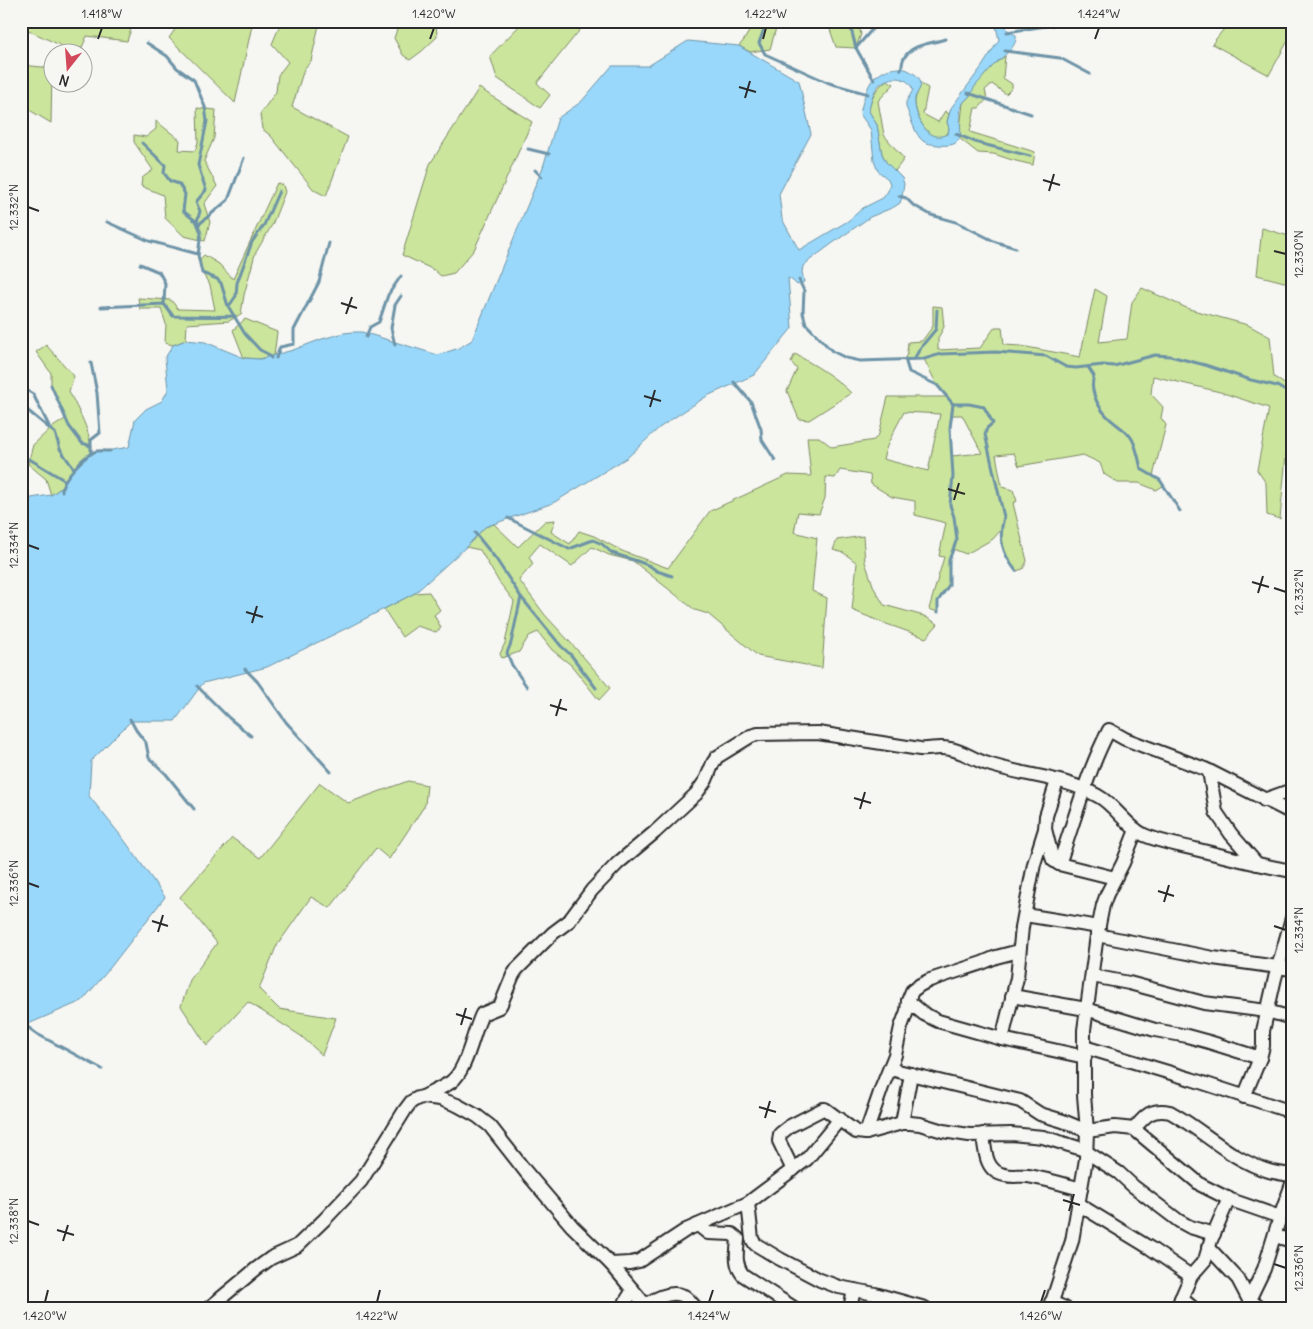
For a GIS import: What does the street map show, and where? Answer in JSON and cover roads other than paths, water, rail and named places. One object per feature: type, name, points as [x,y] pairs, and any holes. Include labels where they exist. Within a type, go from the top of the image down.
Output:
[{"type":"street","points":[[1060,864],[1084,790],[1099,750],[1109,730],[1126,739],[1209,771],[1292,813]]},
{"type":"street","points":[[208,1308],[271,1258],[297,1246],[360,1182],[405,1110],[412,1102],[450,1082],[457,1076],[465,1061],[482,1014],[499,1007],[517,969],[553,933],[569,921],[592,890],[618,864],[696,794],[704,783],[717,757],[751,736],[761,733],[818,733],[920,750],[936,747],[949,748],[985,763],[1057,780],[1100,797],[1136,830],[1148,836],[1174,844],[1292,871]]},
{"type":"street","points":[[1209,771],[1216,812],[1231,834],[1257,864]]},
{"type":"street","points":[[1002,1038],[1017,978],[1019,951],[1034,864],[1057,780]]},
{"type":"street","points":[[1264,800],[1292,790]]},
{"type":"street","points":[[1045,829],[1053,860],[1060,864],[1115,878]]},
{"type":"street","points":[[1065,1308],[1051,1305],[1072,1241],[1087,1151],[1084,1095],[1084,1030],[1086,1009],[1103,905],[1136,830]]},
{"type":"street","points":[[1025,915],[1213,958],[1292,969]]},
{"type":"street","points":[[1244,1097],[1260,1058],[1267,1011],[1292,919]]},
{"type":"street","points":[[866,1133],[896,1055],[898,1039],[912,991],[930,980],[1019,951]]},
{"type":"street","points":[[1092,976],[1129,983],[1204,1003],[1267,1011],[1292,1018]]},
{"type":"street","points":[[1012,996],[1086,1009],[1156,1030],[1209,1042],[1260,1058]]},
{"type":"street","points":[[908,1002],[924,1014],[938,1021],[1002,1038],[1084,1052],[1191,1079],[1292,1112]]},
{"type":"street","points":[[890,1069],[1020,1101],[1040,1114],[1087,1131],[1115,1127],[1134,1129],[1202,1185],[1228,1198],[1280,1217]]},
{"type":"street","points":[[902,1123],[911,1074]]},
{"type":"street","points":[[423,1097],[440,1099],[458,1105],[490,1126],[572,1226],[611,1264],[646,1306],[656,1298],[677,1294],[686,1297],[696,1308]]},
{"type":"street","points":[[792,1170],[779,1141],[780,1134],[790,1126],[823,1109],[840,1119],[856,1132],[866,1133],[902,1123],[920,1124],[969,1135],[1012,1134],[1043,1137],[1087,1151],[1119,1173],[1133,1186],[1180,1221],[1190,1227],[1214,1234]]},
{"type":"street","points":[[1134,1129],[1146,1115],[1161,1110],[1170,1112],[1222,1147],[1251,1163],[1269,1171],[1292,1175]]},
{"type":"street","points":[[611,1264],[639,1261],[680,1234],[748,1203],[808,1159],[840,1119]]},
{"type":"street","points":[[983,1134],[988,1163],[1004,1176],[1025,1175],[1081,1188]]},
{"type":"street","points":[[1249,1300],[1264,1269],[1292,1184]]},
{"type":"street","points":[[1194,1308],[1179,1303],[1190,1276],[1205,1260],[1208,1247],[1228,1198]]},
{"type":"street","points":[[748,1203],[752,1239],[755,1244],[820,1280],[839,1287],[883,1296],[925,1308]]},
{"type":"street","points":[[1078,1204],[1143,1244],[1190,1276]]},
{"type":"street","points":[[698,1225],[708,1233],[732,1234],[735,1236],[738,1239],[736,1255],[738,1269],[794,1308]]},
{"type":"street","points":[[1275,1236],[1292,1241]]},
{"type":"street","points":[[1208,1247],[1241,1282],[1249,1300],[1261,1308]]},
{"type":"street","points":[[624,1308],[632,1290]]},
{"type":"street","points":[[850,1308],[854,1290]]},
{"type":"water","points":[[997,21],[1020,21],[1008,23],[1006,27],[1008,31],[1016,35],[1015,44],[992,66],[963,103],[960,118],[960,138],[956,143],[938,145],[926,143],[920,138],[906,107],[906,102],[913,90],[907,81],[893,78],[879,85],[872,97],[869,111],[877,125],[882,154],[886,162],[902,178],[904,184],[900,203],[870,217],[810,260],[803,266],[804,282],[797,285],[788,278],[792,328],[754,375],[707,396],[659,428],[628,457],[553,503],[485,527],[466,547],[415,593],[267,667],[203,683],[175,721],[131,721],[91,761],[89,796],[125,841],[165,897],[82,1001],[21,1027],[21,530],[31,498],[51,495],[61,488],[64,480],[94,452],[129,447],[135,420],[146,409],[162,401],[168,390],[165,358],[173,345],[186,340],[205,342],[244,358],[260,359],[344,333],[362,332],[438,355],[459,348],[472,340],[543,167],[558,118],[581,102],[612,66],[648,66],[688,41],[739,46],[799,81],[811,134],[779,194],[782,219],[799,250],[848,221],[863,208],[883,198],[888,191],[890,184],[888,179],[878,171],[874,161],[871,130],[860,114],[865,94],[875,76],[898,68],[905,69],[914,74],[921,82],[915,103],[921,123],[925,129],[935,136],[948,134],[947,122],[951,108],[999,40],[996,26]]},
{"type":"waterway","points":[[767,21],[759,43],[765,54],[829,83],[868,94]]},
{"type":"waterway","points":[[849,21],[856,48],[874,80]]},
{"type":"waterway","points":[[856,48],[875,26],[893,21]]},
{"type":"waterway","points":[[1007,32],[1059,24],[1065,21]]},
{"type":"waterway","points":[[901,70],[904,58],[912,49],[945,39]]},
{"type":"waterway","points":[[147,43],[167,56],[177,68],[194,80],[205,107],[207,121],[198,165],[206,190],[196,202],[200,211],[197,222],[201,233],[198,255],[202,273],[217,279],[221,283],[228,306],[245,334],[260,350],[271,358]]},
{"type":"waterway","points":[[1005,51],[1060,58],[1090,74]]},
{"type":"waterway","points":[[968,93],[1031,114]]},
{"type":"waterway","points":[[956,134],[978,143],[1030,156]]},
{"type":"waterway","points":[[142,143],[165,165],[164,173],[170,181],[179,184],[185,194],[183,211],[197,222]]},
{"type":"waterway","points":[[528,149],[549,154]]},
{"type":"waterway","points":[[198,225],[228,200],[244,158]]},
{"type":"waterway","points":[[535,170],[542,177]]},
{"type":"waterway","points":[[229,306],[236,296],[237,283],[252,242],[264,225],[279,191]]},
{"type":"waterway","points":[[899,196],[906,198],[913,205],[931,215],[956,222],[996,242],[1016,248]]},
{"type":"waterway","points":[[107,222],[149,241],[198,254]]},
{"type":"waterway","points":[[276,358],[280,347],[294,344],[294,330],[319,282],[329,243]]},
{"type":"waterway","points":[[140,264],[159,272],[165,283],[164,304]]},
{"type":"waterway","points":[[366,337],[370,327],[379,322],[388,295],[401,276]]},
{"type":"waterway","points":[[799,280],[804,291],[803,313],[806,324],[832,351],[846,358],[860,361],[924,359],[941,354],[996,352],[1046,356],[1066,367],[1076,368],[1103,365],[1114,366],[1155,355],[1170,356],[1277,386],[1292,395]]},
{"type":"waterway","points":[[395,345],[391,328],[395,305],[401,296]]},
{"type":"waterway","points":[[101,307],[164,304],[173,316],[235,316]]},
{"type":"waterway","points":[[914,359],[936,329],[937,310]]},
{"type":"waterway","points":[[905,359],[909,372],[937,385],[953,404],[950,428],[953,476],[950,505],[957,539],[949,560],[949,585],[938,601],[938,612]]},
{"type":"waterway","points":[[91,363],[97,393],[100,433],[91,440],[91,454]]},
{"type":"waterway","points":[[1088,367],[1094,376],[1093,391],[1100,407],[1109,418],[1130,436],[1136,447],[1141,469],[1160,480],[1180,511]]},
{"type":"waterway","points":[[734,382],[751,402],[761,429],[762,440],[775,460]]},
{"type":"waterway","points":[[51,385],[69,426],[82,443],[91,446]]},
{"type":"waterway","points":[[21,387],[33,394],[49,426]]},
{"type":"waterway","points":[[953,404],[969,404],[984,407],[993,423],[987,428],[985,434],[1004,517],[1001,532],[1002,546],[1007,558],[1016,571]]},
{"type":"waterway","points":[[21,405],[55,433],[60,449],[74,469]]},
{"type":"waterway","points":[[62,491],[69,475],[85,458],[96,451],[110,451]]},
{"type":"waterway","points":[[21,457],[31,460],[64,480]]},
{"type":"waterway","points":[[508,518],[569,549],[593,540],[602,544],[612,553],[672,576]]},
{"type":"waterway","points":[[475,533],[496,559],[521,597],[561,646],[571,655],[596,688]]},
{"type":"waterway","points":[[521,597],[507,653],[512,665],[527,687]]},
{"type":"waterway","points":[[245,669],[257,681],[286,722],[331,772]]},
{"type":"waterway","points":[[197,686],[229,718],[251,736]]},
{"type":"waterway","points":[[130,719],[146,743],[149,758],[166,774],[194,809]]},
{"type":"waterway","points":[[21,1022],[37,1034],[102,1069]]}]
